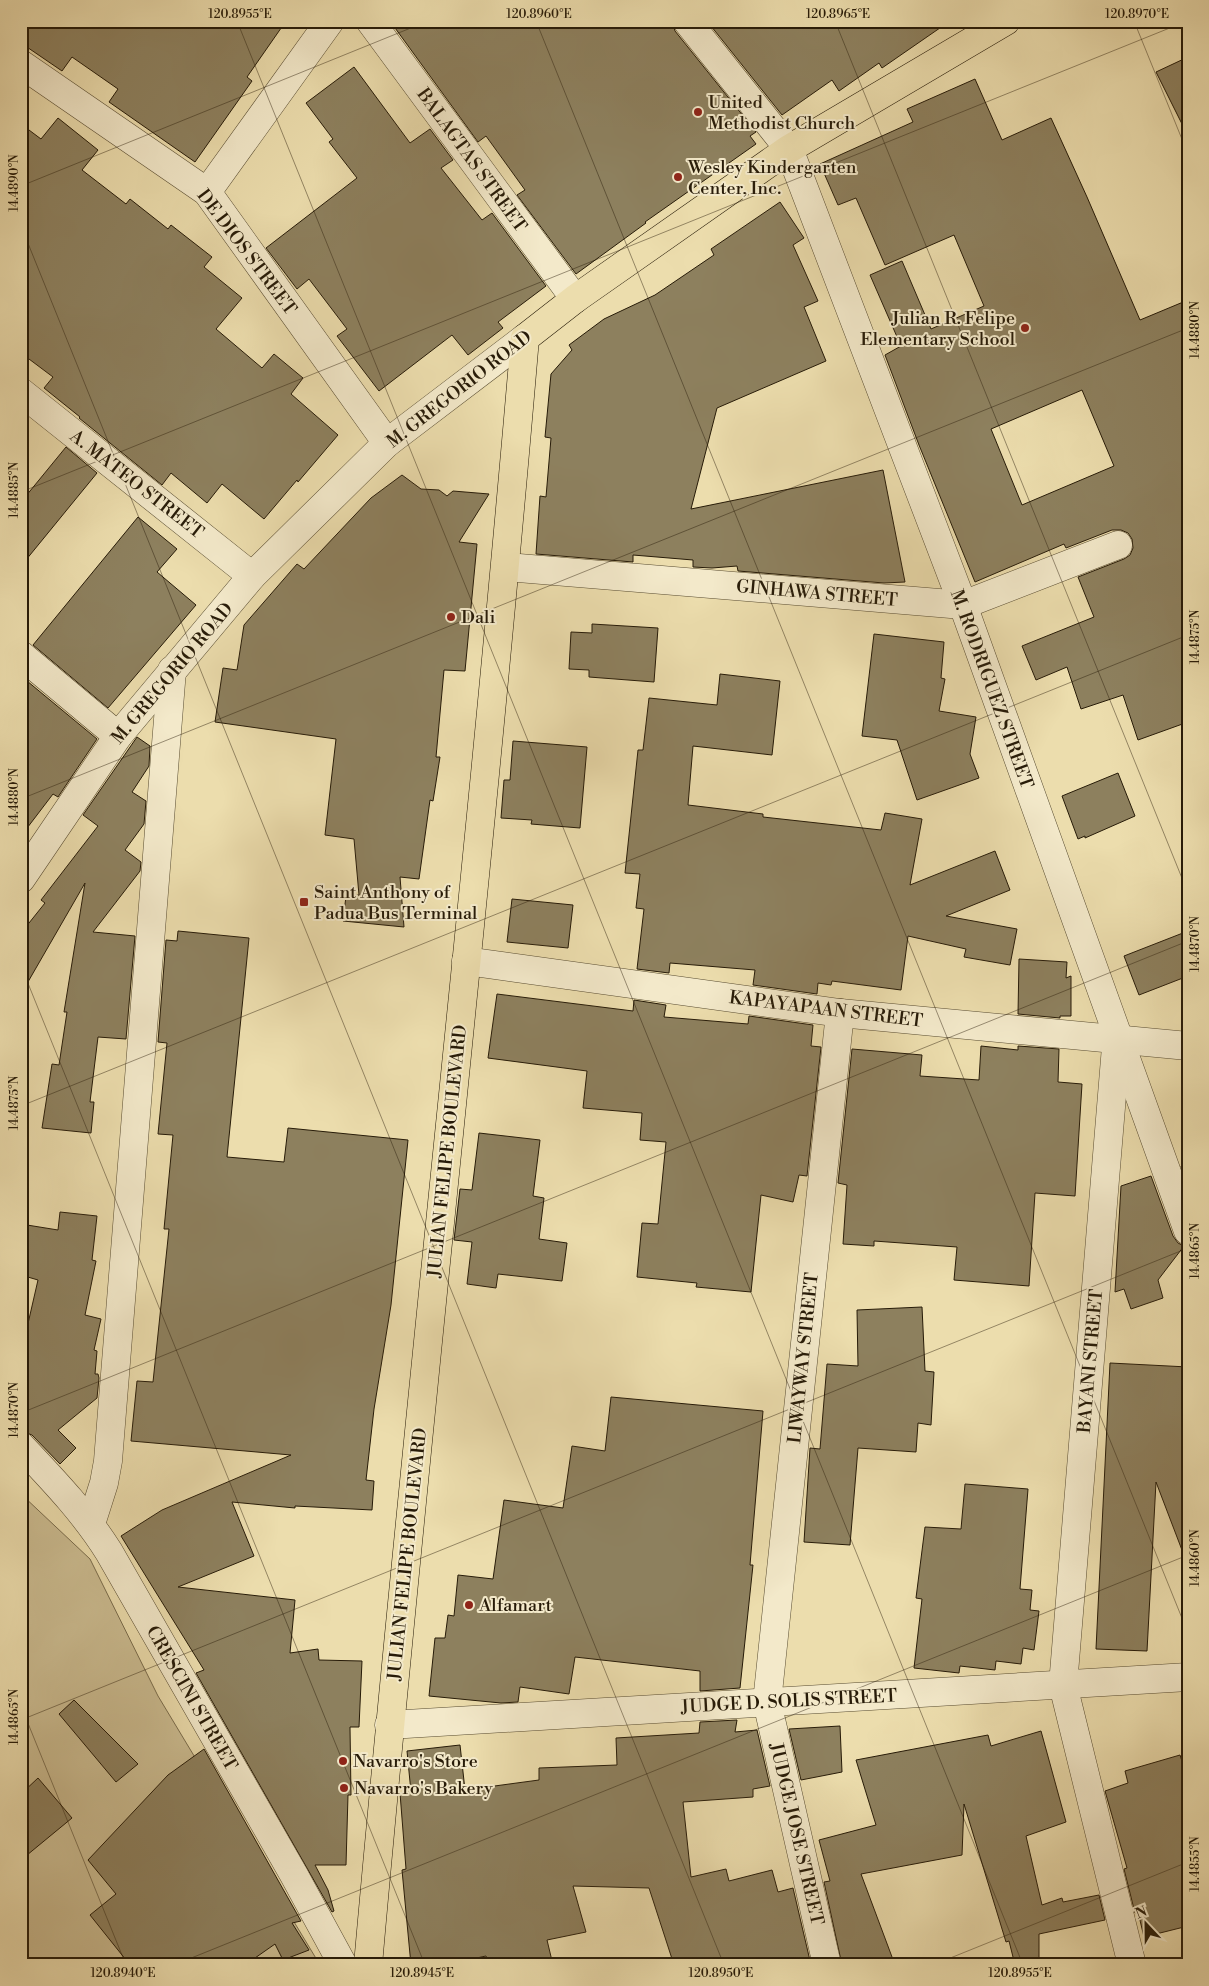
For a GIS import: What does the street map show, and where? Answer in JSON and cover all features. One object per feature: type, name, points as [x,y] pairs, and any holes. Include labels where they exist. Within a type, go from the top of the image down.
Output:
[{"type":"main road","name":"M. GREGORIO ROAD","points":[[525,338],[575,299],[789,149],[1006,21]]},
{"type":"main road","name":"JULIAN FELIPE BOULEVARD","points":[[368,1965],[390,1725],[506,567],[525,338]]},
{"type":"street","points":[[206,192],[330,21]]},
{"type":"street","name":"BALAGTAS STREET","points":[[370,21],[575,299]]},
{"type":"street","name":"M. RODRIGUEZ STREET","points":[[688,21],[789,149],[963,605],[1117,1038],[1188,1231]]},
{"type":"street","name":"DE DIOS STREET","points":[[21,64],[206,192],[387,443]]},
{"type":"street","name":"M. GREGORIO ROAD","points":[[21,879],[118,736],[252,576],[387,443],[525,338]]},
{"type":"street","name":"A. MATEO STREET","points":[[21,392],[252,576]]},
{"type":"street","name":"GINHAWA STREET","points":[[506,567],[963,605],[1118,545]]},
{"type":"street","points":[[21,655],[118,736]]},
{"type":"street","points":[[92,1524],[104,1483],[108,1461],[172,670]]},
{"type":"street","name":"KAPAYAPAAN STREET","points":[[466,961],[840,1013],[1188,1046]]},
{"type":"street","name":"LIWAYWAY STREET","points":[[767,1702],[840,1013]]},
{"type":"street","name":"BAYANI STREET","points":[[1117,1038],[1063,1685],[1132,1965]]},
{"type":"street","name":"CRESCINI STREET","points":[[21,1446],[92,1524],[284,1858],[343,1965]]},
{"type":"street","name":"JUDGE D. SOLIS STREET","points":[[390,1725],[1188,1677]]},
{"type":"street","name":"JUDGE JOSE STREET","points":[[767,1702],[827,1965]]},
{"type":"shaded area","points":[[21,1494],[90,1559],[158,1696],[320,1965],[21,1965]]},
{"type":"building","points":[[21,21],[286,21],[247,77],[252,81],[195,162],[109,102],[118,89],[72,57],[62,71],[21,43]]},
{"type":"building","points":[[390,21],[672,21],[675,31],[756,132],[750,136],[756,144],[645,222],[576,274],[517,195],[525,190],[486,136],[478,142]]},
{"type":"building","points":[[707,21],[950,21],[882,68],[879,63],[839,91],[832,80],[782,115]]},
{"type":"building","points":[[1188,57],[1188,136],[1156,72]]},
{"type":"building","points":[[354,67],[410,143],[430,129],[453,160],[441,168],[482,220],[492,213],[546,286],[498,322],[503,328],[468,355],[452,335],[379,391],[337,336],[347,329],[309,279],[297,289],[266,248],[357,178],[329,142],[333,139],[306,103]]},
{"type":"building","name":"Julian R. Felipe Elementary School","points":[[975,79],[1002,140],[1051,118],[1140,320],[1188,300],[1188,722],[1138,740],[1123,695],[1081,709],[1067,667],[1036,680],[1022,646],[1094,617],[1078,577],[1130,555],[1133,548],[1132,539],[1128,533],[1121,530],[1112,530],[1066,548],[1064,544],[975,582],[919,445],[885,355],[901,346],[870,275],[902,261],[931,329],[984,306],[954,235],[885,265],[856,198],[838,205],[820,164],[913,122],[907,109]],"holes":[[[1082,390],[1114,466],[1022,505],[991,429]]]},
{"type":"building","points":[[58,118],[98,150],[82,170],[126,204],[130,199],[168,229],[171,225],[212,257],[204,267],[242,298],[216,329],[262,368],[274,354],[303,378],[291,394],[338,435],[264,519],[222,484],[207,503],[171,473],[162,485],[44,388],[53,377],[21,353],[21,124],[41,139]]},
{"type":"building","points":[[780,202],[804,238],[793,245],[818,301],[804,307],[826,361],[717,408],[691,509],[883,470],[905,582],[884,583],[738,571],[737,566],[693,567],[693,560],[633,555],[633,562],[536,554],[540,496],[546,497],[551,438],[545,437],[551,374],[572,350],[569,345],[604,319],[655,295],[714,255],[711,249]]},
{"type":"building","points":[[66,447],[97,473],[21,566],[21,502]]},
{"type":"building","points":[[402,475],[421,489],[439,490],[447,496],[453,491],[489,494],[459,542],[477,544],[465,671],[444,670],[436,757],[440,757],[433,801],[430,800],[419,879],[400,877],[404,927],[343,921],[346,896],[359,895],[354,839],[325,835],[336,739],[215,722],[223,668],[237,670],[244,625],[297,564],[304,569],[371,498]]},
{"type":"building","points":[[138,517],[177,549],[157,572],[196,605],[108,708],[33,645]]},
{"type":"building","points":[[592,624],[658,628],[654,682],[589,677],[589,670],[569,669],[571,632],[592,633]]},
{"type":"building","points":[[874,634],[944,642],[941,678],[945,679],[939,711],[976,717],[970,754],[979,778],[917,800],[897,740],[862,736]]},
{"type":"building","points":[[720,674],[780,681],[772,755],[693,746],[688,805],[763,814],[763,817],[881,830],[885,813],[922,819],[910,885],[995,851],[1010,890],[946,916],[1017,929],[1010,965],[964,957],[966,949],[908,936],[901,990],[832,981],[831,985],[818,983],[817,994],[753,985],[755,970],[670,963],[669,973],[637,969],[644,909],[636,908],[640,874],[625,873],[638,750],[643,750],[649,698],[717,705]]},
{"type":"building","points":[[21,676],[97,739],[58,797],[53,794],[21,836]]},
{"type":"building","points":[[137,737],[150,746],[149,766],[132,792],[146,801],[144,824],[125,850],[141,862],[140,871],[93,932],[135,936],[126,1039],[98,1037],[90,1102],[94,1102],[91,1133],[42,1128],[52,1064],[59,1065],[67,1012],[64,1012],[85,883],[21,994],[21,933],[45,903],[41,900],[98,826],[83,815]]},
{"type":"building","points":[[513,741],[587,747],[580,828],[531,824],[532,820],[501,818],[504,780],[510,780]]},
{"type":"building","points":[[1118,773],[1135,816],[1085,838],[1085,836],[1078,839],[1062,796]]},
{"type":"building","points":[[512,899],[573,905],[568,948],[507,942]]},
{"type":"building","points":[[178,931],[249,938],[227,1157],[284,1162],[288,1128],[408,1140],[391,1305],[374,1409],[366,1480],[374,1481],[372,1510],[295,1506],[295,1508],[232,1502],[254,1556],[178,1587],[295,1600],[290,1653],[318,1649],[319,1660],[362,1661],[359,1727],[350,1727],[351,1795],[348,1795],[346,1865],[315,1865],[328,1890],[334,1911],[332,1912],[196,1673],[204,1670],[121,1536],[162,1510],[291,1455],[131,1441],[137,1381],[153,1382],[169,1229],[164,1229],[173,1135],[158,1134],[167,1043],[158,1042],[166,940],[177,941]]},
{"type":"building","points":[[1188,931],[1188,976],[1139,995],[1124,956]]},
{"type":"building","points":[[1019,959],[1067,962],[1066,978],[1071,976],[1071,1016],[1060,1016],[1060,1018],[1018,1014]]},
{"type":"building","points":[[497,994],[633,1011],[634,1000],[666,1005],[664,1017],[748,1024],[749,1016],[813,1025],[811,1046],[821,1047],[807,1176],[799,1175],[793,1202],[761,1195],[751,1292],[696,1287],[697,1283],[637,1277],[642,1223],[658,1224],[666,1142],[640,1140],[642,1113],[583,1108],[587,1071],[488,1058]]},
{"type":"building","points":[[981,1046],[1018,1050],[1018,1046],[1059,1049],[1058,1082],[1082,1084],[1075,1196],[1035,1193],[1029,1286],[954,1280],[957,1247],[874,1241],[874,1246],[843,1244],[847,1185],[838,1183],[852,1049],[922,1055],[920,1076],[979,1080]]},
{"type":"building","points":[[479,1133],[540,1140],[533,1196],[544,1198],[539,1239],[567,1243],[562,1281],[498,1274],[496,1288],[467,1284],[472,1242],[454,1240],[460,1189],[472,1190]]},
{"type":"building","points":[[1188,1164],[1188,1184],[1181,1166]]},
{"type":"building","points":[[1151,1176],[1173,1236],[1178,1243],[1184,1246],[1158,1280],[1163,1298],[1131,1309],[1124,1289],[1115,1292],[1121,1186]]},
{"type":"building","points":[[60,1212],[97,1216],[92,1260],[96,1261],[85,1315],[101,1319],[94,1350],[97,1351],[95,1374],[98,1374],[99,1378],[97,1398],[58,1430],[76,1448],[60,1464],[32,1435],[21,1431],[21,1354],[38,1280],[21,1275],[21,1259],[27,1225],[58,1230]]},
{"type":"building","points":[[922,1307],[925,1371],[934,1372],[931,1425],[918,1423],[916,1452],[858,1448],[850,1545],[804,1542],[810,1448],[820,1449],[827,1364],[858,1366],[857,1310]]},
{"type":"building","points":[[1110,1363],[1188,1367],[1188,1558],[1185,1558],[1156,1482],[1147,1651],[1096,1649]]},
{"type":"building","points":[[611,1397],[763,1411],[750,1565],[753,1565],[740,1688],[700,1691],[700,1671],[575,1657],[569,1694],[520,1687],[518,1702],[501,1703],[429,1696],[435,1638],[445,1638],[448,1615],[454,1616],[458,1575],[493,1579],[504,1500],[563,1508],[572,1446],[605,1451]]},
{"type":"building","points":[[965,1484],[1028,1489],[1020,1589],[1032,1590],[1030,1610],[1039,1611],[1034,1650],[1023,1648],[1021,1664],[996,1661],[995,1670],[960,1666],[959,1673],[914,1668],[922,1599],[916,1598],[925,1527],[961,1529]]},
{"type":"building","points":[[74,1700],[138,1764],[116,1782],[59,1714]]},
{"type":"building","points":[[737,1720],[735,1732],[757,1730],[770,1786],[753,1789],[753,1797],[683,1802],[691,1877],[726,1869],[729,1881],[772,1870],[778,1892],[793,1888],[811,1965],[674,1965],[649,1888],[573,1886],[586,1932],[547,1940],[553,1965],[489,1965],[486,1956],[444,1965],[411,1965],[402,1870],[406,1869],[400,1793],[411,1792],[407,1751],[460,1745],[465,1790],[539,1780],[539,1768],[617,1765],[616,1738],[699,1733],[700,1722]]},
{"type":"building","points":[[840,1726],[842,1772],[801,1780],[789,1729]]},
{"type":"building","points":[[1041,1731],[1066,1822],[1026,1836],[1042,1905],[1062,1898],[1063,1902],[1099,1895],[1105,1920],[1039,1934],[1039,1965],[1015,1965],[1009,1941],[1006,1942],[964,1804],[962,1855],[861,1874],[895,1965],[842,1965],[824,1882],[830,1881],[819,1840],[876,1825],[856,1760],[988,1735],[991,1746]]},
{"type":"building","points":[[204,1749],[301,1921],[292,1923],[309,1950],[283,1960],[275,1944],[245,1965],[130,1965],[90,1915],[116,1894],[88,1860],[168,1775]]},
{"type":"building","points":[[1180,1755],[1188,1780],[1188,1926],[1144,1937],[1138,1912],[1135,1913],[1124,1869],[1127,1868],[1105,1791],[1128,1783],[1125,1771]]},
{"type":"building","points":[[38,1778],[72,1818],[21,1860],[21,1794]]},
{"type":"place","name":"United Methodist Church","points":[[698,112]]},
{"type":"place","name":"Wesley Kindergarten Center, Inc.","points":[[678,177]]},
{"type":"place","name":"Julian R. Felipe Elementary School","points":[[1025,328]]},
{"type":"place","name":"Dali","points":[[451,617]]},
{"type":"place","name":"Saint Anthony of Padua Bus Terminal","points":[[304,902]]},
{"type":"place","name":"Alfamart","points":[[469,1605]]},
{"type":"place","name":"Navarro's Store","points":[[343,1761]]},
{"type":"place","name":"Navarro's Bakery","points":[[344,1788]]}]
